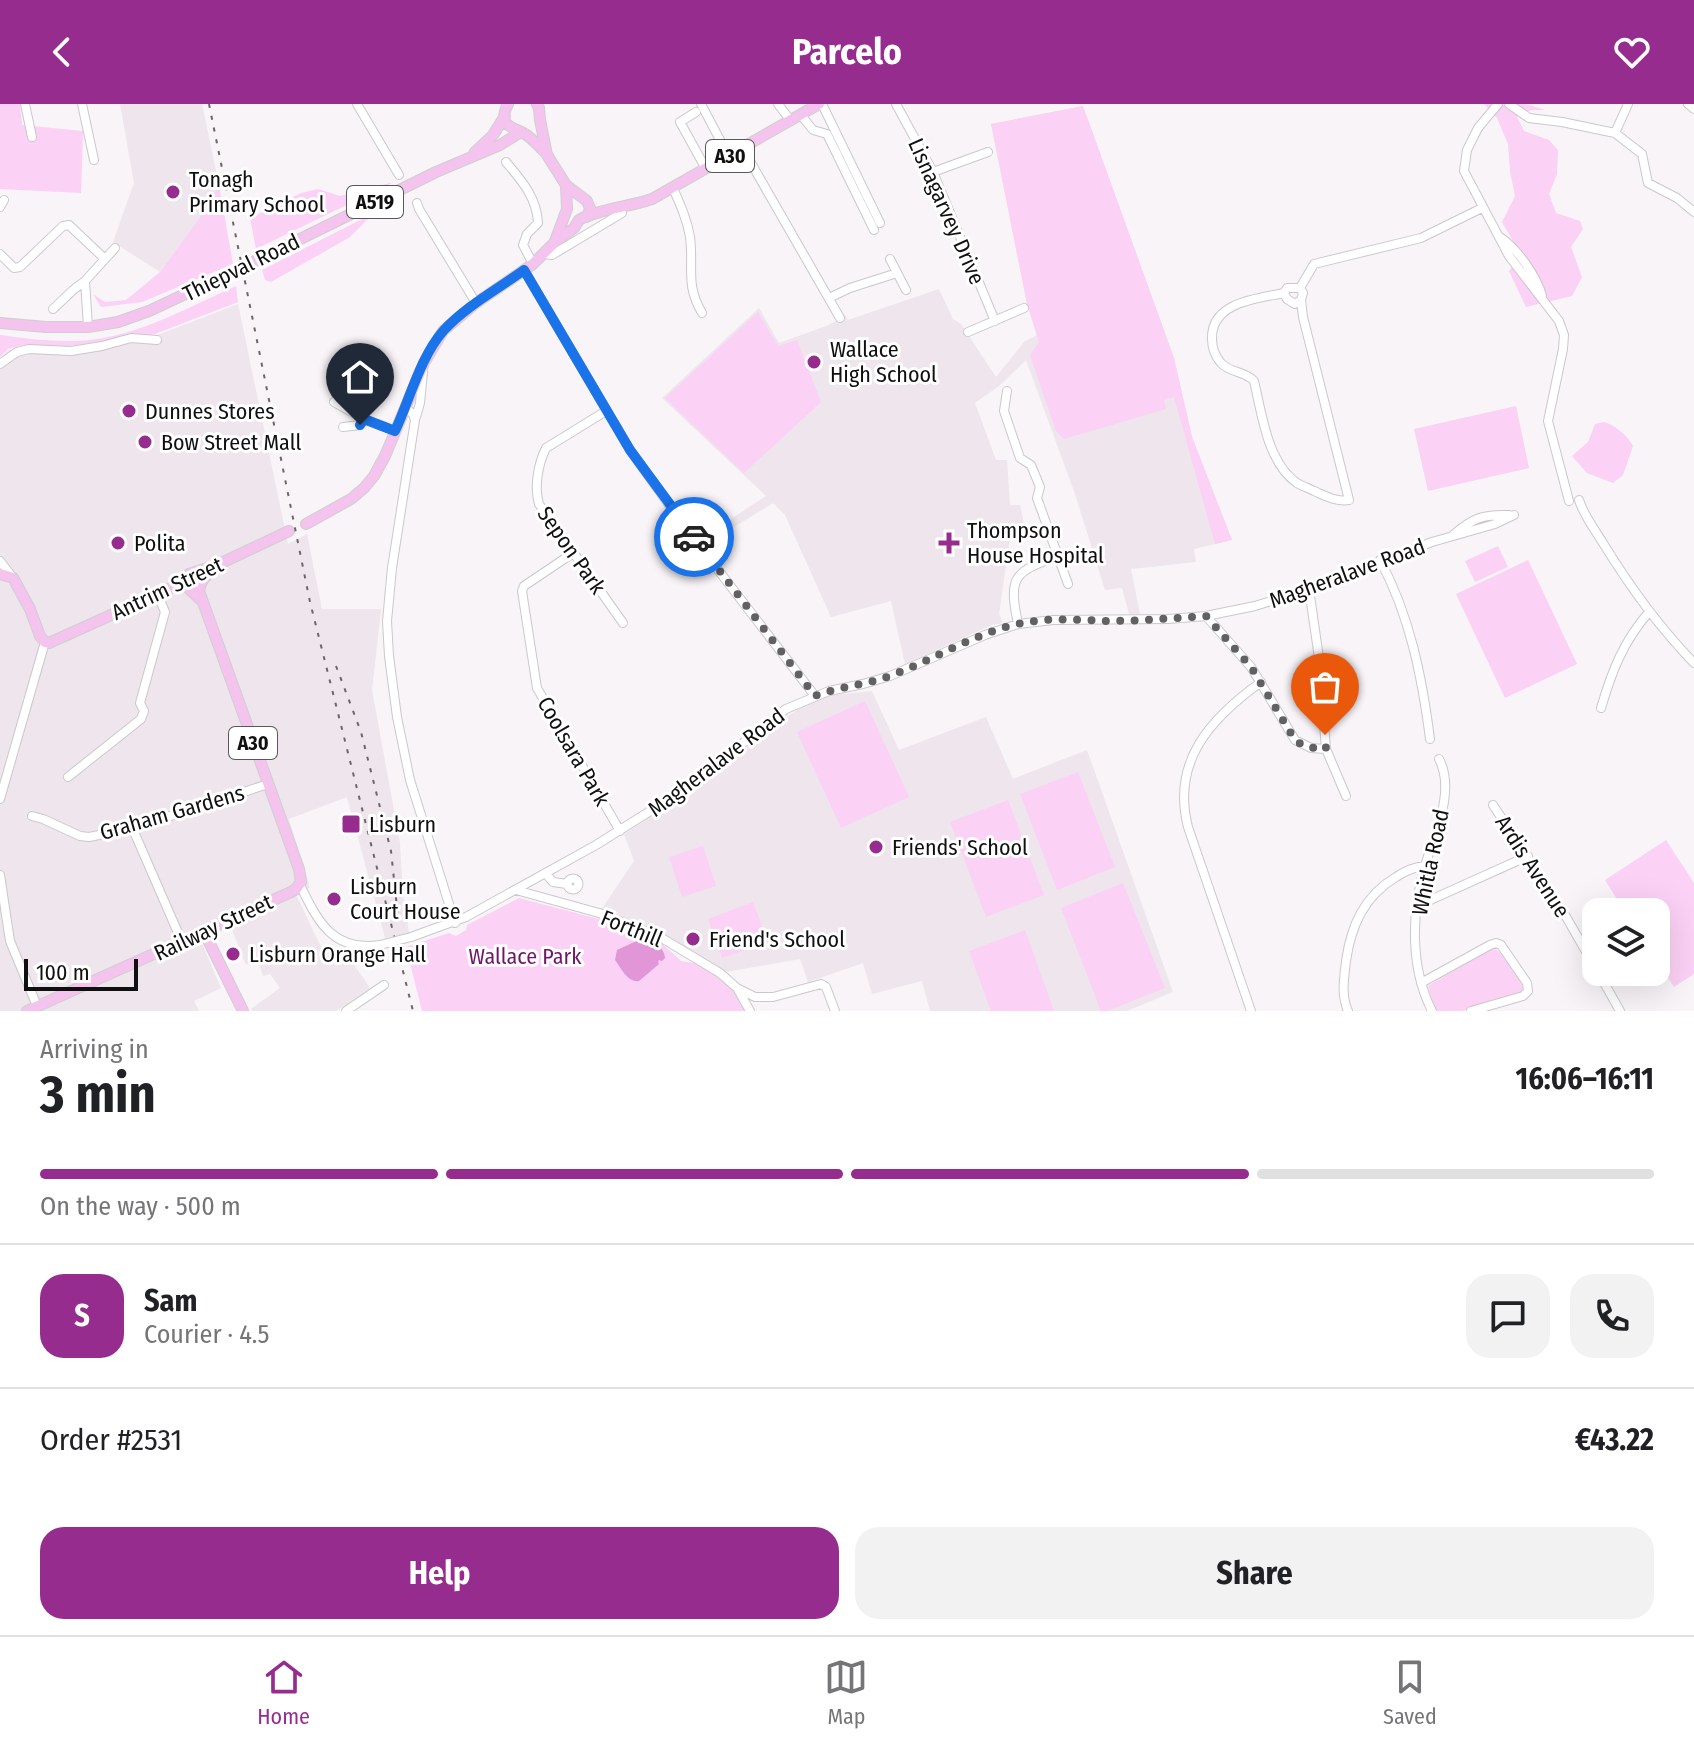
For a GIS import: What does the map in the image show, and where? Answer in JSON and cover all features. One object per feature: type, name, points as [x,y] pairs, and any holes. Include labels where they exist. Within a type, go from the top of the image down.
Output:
[{"type":"main road","name":"A30","points":[[306,524],[339,507],[374,476],[424,363],[443,331],[476,303],[529,267],[582,219],[652,199],[820,104]]},
{"type":"main road","name":"A519","points":[[505,109],[509,127],[522,132],[533,129],[540,110]]},
{"type":"main road","name":"Thiepval Road","points":[[469,157],[493,135],[505,109]]},
{"type":"main road","name":"A30","points":[[540,110],[547,155]]},
{"type":"main road","name":"A30","points":[[522,132],[547,155],[566,185],[583,198],[618,210]]},
{"type":"main road","name":"Thiepval Road","points":[[0,323],[88,327],[118,322],[149,311],[522,132]]},
{"type":"main road","name":"A30","points":[[555,242],[567,207],[566,185]]},
{"type":"main road","points":[[583,198],[590,208],[582,219],[572,218],[567,207],[571,200],[583,198]]},
{"type":"main road","name":"Antrim Street","points":[[45,642],[55,641],[171,588],[189,574],[217,565],[289,531]]},
{"type":"main road","points":[[202,601],[199,591],[201,582],[217,565]]},
{"type":"main road","points":[[0,574],[13,578],[45,642]]},
{"type":"main road","points":[[171,588],[186,586],[202,601]]},
{"type":"main road","name":"A30","points":[[202,601],[299,869],[299,886]]},
{"type":"main road","name":"Railway Street","points":[[35,1009],[299,886]]},
{"type":"main road","points":[[204,932],[243,1011]]},
{"type":"street","points":[[25,104],[32,137]]},
{"type":"street","points":[[82,104],[94,160]]},
{"type":"street","points":[[357,104],[399,175]]},
{"type":"street","points":[[778,104],[791,121]]},
{"type":"street","points":[[801,115],[813,130],[827,134],[877,226],[820,104]]},
{"type":"street","name":"Lisnagarvey Drive","points":[[896,104],[933,172],[995,321]]},
{"type":"street","points":[[1498,104],[1478,128],[1467,150],[1464,171],[1509,256],[1543,298],[1559,321],[1564,335],[1548,421],[1574,501],[1649,612],[1694,663]]},
{"type":"street","points":[[1509,104],[1529,118],[1615,133],[1642,154],[1648,183],[1677,198],[1694,212]]},
{"type":"street","points":[[1615,133],[1628,104]]},
{"type":"street","points":[[1688,104],[1694,109]]},
{"type":"street","points":[[706,169],[680,122],[698,108],[729,157]]},
{"type":"street","points":[[743,149],[840,318]]},
{"type":"street","points":[[933,172],[988,152]]},
{"type":"street","points":[[506,162],[529,190],[538,214],[538,223],[527,234],[523,245],[529,267],[606,411],[674,511],[815,696]]},
{"type":"street","points":[[673,188],[685,213],[691,257],[691,287],[702,313]]},
{"type":"street","points":[[417,203],[476,303]]},
{"type":"street","points":[[1300,288],[1314,264],[1421,238],[1482,208]]},
{"type":"street","points":[[544,254],[552,255],[590,232],[618,210]]},
{"type":"street","points":[[582,219],[590,232]]},
{"type":"street","points":[[0,254],[14,268],[20,267],[63,226],[69,225],[105,259]]},
{"type":"street","points":[[53,309],[85,281],[115,248]]},
{"type":"street","points":[[890,259],[906,290]]},
{"type":"street","points":[[829,298],[897,273]]},
{"type":"street","points":[[85,281],[88,327]]},
{"type":"street","points":[[1287,288],[1300,288],[1306,332],[1349,500],[1331,499],[1298,484],[1286,474],[1269,440],[1254,381],[1225,367],[1213,350],[1213,326],[1218,317],[1241,302],[1284,293],[1287,288]]},
{"type":"street","points":[[1284,293],[1290,302],[1298,303],[1301,300]]},
{"type":"street","points":[[968,332],[1024,308]]},
{"type":"street","points":[[0,364],[17,352],[29,349],[71,351],[131,338],[157,340]]},
{"type":"street","points":[[424,363],[392,568],[387,621],[397,717],[410,780],[455,923]]},
{"type":"street","points":[[994,397],[1006,395],[1004,411],[1020,458],[1031,465],[1040,487],[1037,498],[1068,584]]},
{"type":"street","points":[[334,402],[364,419],[395,431]]},
{"type":"street","points":[[406,408],[415,420]]},
{"type":"street","name":"Sepon Park","points":[[606,411],[546,448],[536,491],[539,504],[623,623]]},
{"type":"street","points":[[343,427],[360,425],[364,419]]},
{"type":"street","name":"Magheralave Road","points":[[299,886],[319,922],[331,935],[349,944],[370,947],[411,937],[455,923],[620,831],[682,791],[781,712],[815,696],[890,676],[1018,624],[1053,620],[1206,616],[1255,606],[1453,535],[1468,522],[1491,514],[1514,515],[1496,529],[1473,537],[1453,535]]},
{"type":"street","name":"Coolsara Park","points":[[573,553],[524,586],[522,591],[535,683],[620,831]]},
{"type":"street","points":[[1018,624],[1014,585],[1019,576],[1028,567],[1058,556]]},
{"type":"street","points":[[1380,560],[1414,646],[1430,739]]},
{"type":"street","points":[[0,561],[13,578]]},
{"type":"street","points":[[1309,589],[1326,749],[1346,796]]},
{"type":"street","points":[[68,777],[141,719],[144,711],[140,703],[165,612],[157,593]]},
{"type":"street","points":[[1601,708],[1613,668],[1630,637],[1649,612]]},
{"type":"street","points":[[1206,616],[1246,660],[1295,740],[1311,748],[1326,749]]},
{"type":"street","points":[[0,799],[45,642]]},
{"type":"street","points":[[1251,1011],[1188,827],[1183,797],[1187,768],[1205,736],[1218,719],[1261,682]]},
{"type":"street","name":"Whitla Road","points":[[1432,1011],[1416,962],[1417,906],[1425,866],[1443,807],[1446,776],[1439,759]]},
{"type":"street","name":"Graham Gardens","points":[[32,816],[89,837],[134,828],[268,784]]},
{"type":"street","name":"Ardis Avenue","points":[[1493,805],[1582,944]]},
{"type":"street","points":[[134,828],[182,942]]},
{"type":"street","points":[[1417,906],[1528,856]]},
{"type":"street","points":[[1348,1011],[1343,989],[1351,936],[1358,917],[1368,901],[1387,882],[1409,870],[1425,866]]},
{"type":"street","points":[[546,874],[553,882],[567,884]]},
{"type":"street","points":[[0,875],[10,941],[35,1009]]},
{"type":"street","name":"Forthill","points":[[516,890],[599,913],[660,937],[755,997],[773,997],[821,984],[826,987],[835,1011]]},
{"type":"street","points":[[1421,983],[1490,945],[1501,945],[1527,983],[1528,991],[1523,996],[1471,1011]]},
{"type":"street","points":[[346,1011],[384,985]]},
{"type":"street","name":"Ardis Avenue","points":[[1606,986],[1620,1011]]},
{"type":"street","name":"Forthill","points":[[737,988],[750,1011]]},
{"type":"shaded area","name":"Tonagh Primary School","points":[[120,104],[202,104],[219,185],[160,272],[113,242],[134,183]]},
{"type":"shaded area","name":"Wallace High School","points":[[1083,106],[1174,358],[1192,437],[1232,540],[1194,549],[1196,562],[1131,569],[1140,614],[1129,614],[1122,588],[1105,590],[1075,494],[1026,360],[999,386],[975,403],[996,460],[1007,460],[1010,505],[1020,505],[1024,524],[1023,529],[1011,531],[999,614],[1003,623],[992,625],[905,664],[891,601],[831,617],[785,515],[773,503],[704,546],[699,540],[766,496],[662,398],[759,308],[779,343],[829,325],[845,315],[848,320],[939,289],[953,319],[961,324],[996,377],[1024,342],[1037,335],[1027,304],[991,124]]},
{"type":"shaded area","points":[[238,304],[288,544],[307,534],[322,609],[381,609],[372,690],[400,843],[409,933],[385,938],[347,797],[289,819],[310,887],[297,896],[315,935],[323,950],[326,948],[350,959],[370,988],[336,1011],[252,1011],[280,988],[270,974],[263,976],[258,961],[248,965],[245,963],[231,927],[201,941],[221,988],[194,1001],[199,1011],[0,1011],[0,359],[7,351],[25,346],[67,348],[155,336]]},
{"type":"shaded area","name":"Friends' School","points":[[872,691],[899,750],[986,717],[1013,779],[1087,750],[1173,992],[1127,1011],[930,1011],[922,981],[872,994],[863,963],[808,982],[800,959],[726,972],[661,933],[601,910],[634,861],[624,834],[802,707],[823,696]]},
{"type":"shaded area","points":[[643,938],[660,947],[665,958],[659,960],[659,964],[639,981],[635,981],[625,974],[615,960],[617,950]]},
{"type":"green space","points":[[0,104],[20,104],[22,125],[83,131],[81,193],[0,189]]},
{"type":"green space","points":[[1484,104],[1525,104],[1545,110],[1531,110],[1517,117],[1524,131],[1549,140],[1558,150],[1557,174],[1549,194],[1556,213],[1580,221],[1583,229],[1571,247],[1582,277],[1572,296],[1526,307],[1509,271],[1521,255],[1502,222],[1515,196],[1508,144],[1497,118]]},
{"type":"green space","points":[[1083,106],[1174,358],[1192,437],[1232,540],[1215,544],[1174,397],[1164,400],[1166,409],[1064,439],[1056,431],[1030,355],[1039,342],[1027,304],[991,124]]},
{"type":"green space","points":[[394,182],[256,249],[250,218],[301,193],[318,189],[340,196]]},
{"type":"green space","points":[[219,185],[233,264],[142,302],[101,307],[93,294],[105,302],[126,300],[160,272]]},
{"type":"green space","points":[[374,213],[350,237],[271,282],[265,280],[262,270]]},
{"type":"green space","points":[[236,286],[238,302],[155,334],[69,346],[24,345],[8,349],[0,357],[0,335],[68,341],[112,336],[155,323]]},
{"type":"green space","points":[[758,312],[778,346],[797,340],[821,402],[744,473],[665,398]]},
{"type":"green space","points":[[1516,406],[1529,468],[1428,491],[1414,429]]},
{"type":"green space","points":[[1604,422],[1621,431],[1633,446],[1623,475],[1613,483],[1587,473],[1572,456],[1588,442],[1595,424]]},
{"type":"green space","points":[[1498,546],[1508,567],[1475,582],[1465,561]]},
{"type":"green space","points":[[1528,560],[1577,664],[1505,698],[1456,594]]},
{"type":"green space","points":[[865,701],[909,797],[841,828],[797,732]]},
{"type":"green space","points":[[1078,772],[1115,867],[1057,890],[1020,794]]},
{"type":"green space","points":[[1008,800],[1044,895],[986,917],[950,822]]},
{"type":"green space","points":[[1666,840],[1694,883],[1694,974],[1674,987],[1670,981],[1670,898],[1616,898],[1605,880]]},
{"type":"green space","points":[[703,846],[716,886],[682,897],[669,857]]},
{"type":"green space","points":[[1123,883],[1165,988],[1101,1011],[1061,908]]},
{"type":"green space","name":"Wallace Park","points":[[519,898],[614,923],[657,939],[681,961],[700,964],[719,974],[736,990],[747,1011],[422,1011],[406,947],[449,933],[456,936],[466,930],[467,925]]},
{"type":"green space","points":[[753,902],[768,942],[722,958],[708,919]]},
{"type":"green space","points":[[1025,930],[1054,1011],[991,1011],[969,951]]},
{"type":"green space","points":[[1492,948],[1513,967],[1523,992],[1462,1011],[1437,1011],[1428,986]]},
{"type":"railway","points":[[209,104],[310,602],[413,1011]]},
{"type":"railway","points":[[336,666],[361,732],[391,851],[398,917]]},
{"type":"way so far","points":[[694,537],[815,696],[890,676],[1018,624],[1053,620],[1111,621],[1206,616],[1251,667],[1295,740],[1311,748],[1326,749],[1325,735]]},
{"type":"place","name":"Tonagh Primary School","points":[[173,192]]},
{"type":"place","name":"Wallace High School","points":[[814,362]]},
{"type":"place","name":"Dunnes Stores","points":[[129,411]]},
{"type":"place","name":"Bow Street Mall","points":[[145,442]]},
{"type":"place","name":"Polita","points":[[118,543]]},
{"type":"place","name":"Thompson House Hospital","points":[[949,543]]},
{"type":"place","name":"Lisburn","points":[[351,824]]},
{"type":"place","name":"Friends' School","points":[[876,847]]},
{"type":"place","name":"Lisburn Court House","points":[[334,899]]},
{"type":"place","name":"Friend's School","points":[[693,939]]},
{"type":"place","name":"Lisburn Orange Hall","points":[[233,954]]},
{"type":"route","points":[[360,425],[364,419],[395,431],[424,363],[443,331],[456,318],[524,270],[630,450],[694,537]]}]
